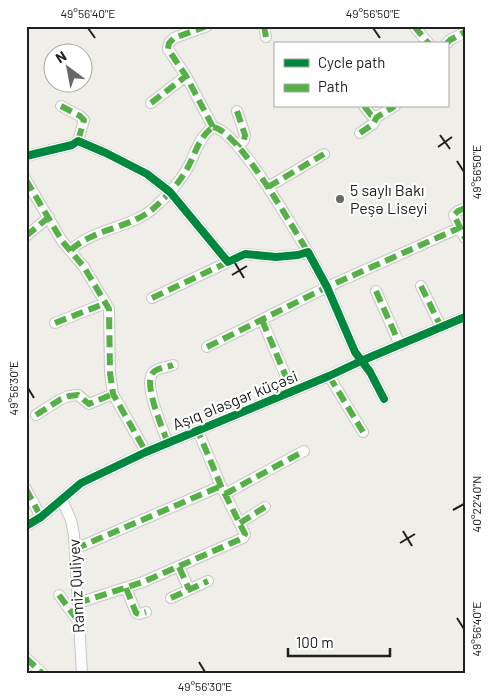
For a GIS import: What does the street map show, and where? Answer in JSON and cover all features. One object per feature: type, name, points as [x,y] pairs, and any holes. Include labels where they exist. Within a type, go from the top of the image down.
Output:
[{"type":"street","points":[[207,26],[185,30],[169,43],[168,49],[186,76],[213,127]]},
{"type":"street","points":[[264,26],[266,37]]},
{"type":"street","points":[[415,26],[427,42]]},
{"type":"street","points":[[448,42],[465,32]]},
{"type":"street","points":[[151,103],[186,76]]},
{"type":"street","points":[[26,156],[78,141],[84,120],[61,106]]},
{"type":"street","points":[[365,108],[371,116],[377,117]]},
{"type":"street","points":[[360,133],[374,124],[377,117],[392,108]]},
{"type":"street","points":[[237,111],[245,135],[244,140],[238,146]]},
{"type":"street","points":[[71,250],[84,240],[146,214],[155,208],[181,179],[200,138],[213,127],[219,128],[238,146],[268,187],[308,252],[327,287],[350,340],[384,399]]},
{"type":"street","points":[[78,141],[106,152],[147,174],[170,192],[228,262]]},
{"type":"street","points":[[268,187],[324,154]]},
{"type":"street","points":[[26,180],[62,241],[84,266],[109,309],[110,373],[113,394],[146,452]]},
{"type":"street","points":[[465,208],[454,215],[465,238]]},
{"type":"street","points":[[26,236],[49,217]]},
{"type":"street","points":[[207,347],[327,287],[459,228]]},
{"type":"street","points":[[152,298],[245,254],[276,257],[308,252]]},
{"type":"street","points":[[421,286],[441,327]]},
{"type":"street","points":[[376,292],[400,345]]},
{"type":"street","points":[[55,323],[106,303]]},
{"type":"street","name":"Aşıq Ələsgər küçəsi","points":[[26,526],[41,517],[80,483],[146,452],[465,317]]},
{"type":"street","points":[[262,320],[292,391]]},
{"type":"street","points":[[168,443],[156,412],[150,380],[151,374],[155,371],[173,365]]},
{"type":"street","points":[[329,376],[363,432]]},
{"type":"street","points":[[36,415],[69,396],[78,395],[86,402],[92,404],[113,394]]},
{"type":"street","points":[[78,603],[126,588],[179,567],[243,538],[245,534],[223,490],[198,431]]},
{"type":"street","points":[[75,548],[223,490],[304,451]]},
{"type":"street","points":[[26,489],[41,517]]},
{"type":"street","name":"Ramiz Quliyev","points":[[62,500],[71,520],[75,548],[82,674]]},
{"type":"street","points":[[240,523],[265,507]]},
{"type":"street","points":[[179,567],[189,589]]},
{"type":"street","points":[[171,598],[208,581]]},
{"type":"street","points":[[126,588],[136,613],[146,612]]},
{"type":"street","points":[[58,595],[79,622]]},
{"type":"street","points":[[26,658],[43,674]]},
{"type":"marked path","points":[[207,26],[174,38],[169,43],[168,49],[186,76],[213,127]]},
{"type":"marked path","points":[[264,26],[266,37]]},
{"type":"marked path","points":[[414,26],[427,42]]},
{"type":"marked path","points":[[448,42],[465,32]]},
{"type":"marked path","points":[[151,103],[186,76]]},
{"type":"marked path","points":[[61,106],[84,120],[78,141]]},
{"type":"marked path","points":[[366,108],[371,115],[377,117]]},
{"type":"marked path","points":[[360,133],[373,124],[377,117],[392,108]]},
{"type":"marked path","points":[[237,111],[245,135],[244,140],[238,146]]},
{"type":"marked path","points":[[213,127],[224,132],[250,162],[308,252]]},
{"type":"marked path","points":[[71,250],[91,237],[136,219],[155,207],[180,179],[204,136],[213,127]]},
{"type":"marked path","points":[[268,187],[324,154]]},
{"type":"marked path","points":[[26,180],[62,241],[84,267],[109,309],[110,373],[113,394],[146,452]]},
{"type":"marked path","points":[[465,208],[454,215],[465,238]]},
{"type":"marked path","points":[[26,236],[49,217]]},
{"type":"marked path","points":[[207,347],[327,287],[459,228]]},
{"type":"marked path","points":[[152,298],[228,262]]},
{"type":"marked path","points":[[421,286],[441,327]]},
{"type":"marked path","points":[[376,291],[400,345]]},
{"type":"marked path","points":[[55,323],[106,303]]},
{"type":"marked path","points":[[262,320],[292,391]]},
{"type":"marked path","points":[[168,443],[152,398],[150,380],[156,370],[173,365]]},
{"type":"marked path","points":[[329,376],[363,432]]},
{"type":"marked path","points":[[36,415],[69,396],[78,395],[89,404],[113,394]]},
{"type":"marked path","points":[[78,603],[143,582],[243,538],[245,534],[221,486],[198,431]]},
{"type":"marked path","points":[[225,494],[304,451]]},
{"type":"marked path","points":[[75,549],[221,486]]},
{"type":"marked path","points":[[26,489],[41,517]]},
{"type":"marked path","points":[[240,523],[265,507]]},
{"type":"marked path","points":[[179,567],[189,589]]},
{"type":"marked path","points":[[171,598],[208,581]]},
{"type":"marked path","points":[[126,588],[136,613],[146,612]]},
{"type":"marked path","points":[[59,595],[79,622]]},
{"type":"marked path","points":[[26,658],[43,674]]},
{"type":"cycle path","points":[[26,156],[72,145],[78,141],[147,174],[170,192],[228,262],[245,254],[276,257],[308,252],[327,287],[355,352],[370,372],[384,399]]},
{"type":"cycle path","points":[[26,526],[41,517],[81,483],[146,452],[465,317]]},
{"type":"place","name":"5 saylı Bakı Peşə Liseyi","points":[[340,199]]}]
